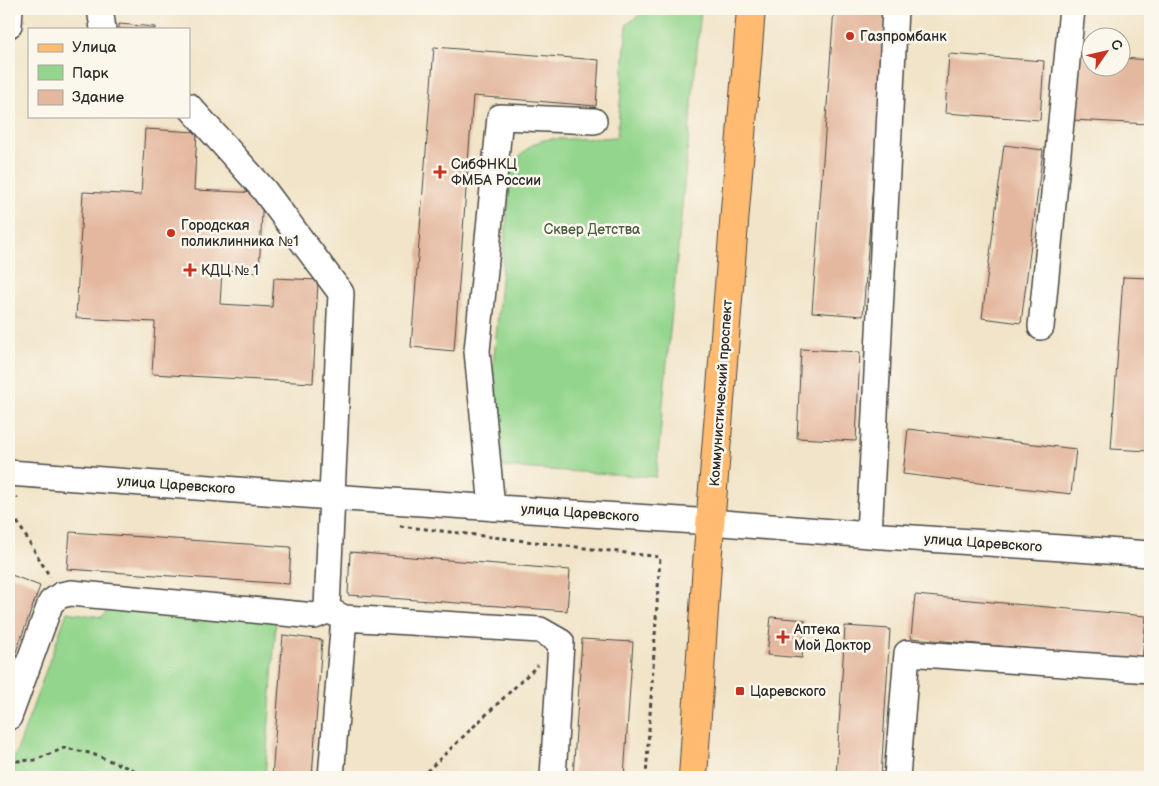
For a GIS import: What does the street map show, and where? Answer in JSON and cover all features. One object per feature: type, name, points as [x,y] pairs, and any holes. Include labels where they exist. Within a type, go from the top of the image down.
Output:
[{"type":"main road","name":"Коммунистический проспект","points":[[694,777],[711,522],[751,9]]},
{"type":"street","points":[[9,25],[10,9]]},
{"type":"street","points":[[101,9],[103,28]]},
{"type":"street","points":[[869,536],[895,9]]},
{"type":"street","points":[[1041,327],[1072,9]]},
{"type":"street","points":[[190,107],[264,190],[341,293],[331,497],[336,613],[331,777]]},
{"type":"street","points":[[492,508],[477,350],[500,117],[594,121]]},
{"type":"street","name":"улица Царевского","points":[[9,472],[331,497],[711,522],[869,536],[1150,554]]},
{"type":"street","points":[[9,718],[52,602],[60,594],[71,593],[316,616],[322,613],[336,613],[540,630],[561,642],[553,777]]},
{"type":"street","points":[[897,777],[907,653],[1150,670]]},
{"type":"path","points":[[9,508],[60,594]]},
{"type":"path","points":[[398,526],[660,557],[646,777]]},
{"type":"path","points":[[421,777],[561,642]]},
{"type":"path","points":[[9,758],[35,760],[64,748],[90,753],[152,777]]},
{"type":"green space","name":"Сквер Детства","points":[[648,9],[701,9],[656,477],[503,467],[493,368],[511,172],[517,160],[526,150],[543,140],[617,137],[627,24]]},
{"type":"green space","points":[[111,606],[276,621],[265,777],[9,777],[67,612],[102,617]]},
{"type":"building","points":[[834,9],[886,9],[863,316],[812,312]]},
{"type":"building","points":[[119,24],[155,27],[155,28],[119,28]]},
{"type":"building","points":[[434,47],[599,60],[596,106],[473,96],[454,351],[411,347]]},
{"type":"building","points":[[949,54],[1044,61],[1040,120],[945,113]]},
{"type":"building","points":[[1075,56],[1082,56],[1082,78],[1132,78],[1132,59],[1150,60],[1150,124],[1072,120]]},
{"type":"building","name":"Городская поликлинника №1","points":[[145,129],[197,132],[194,190],[263,193],[259,272],[222,270],[220,304],[272,307],[274,278],[318,280],[313,383],[152,374],[155,322],[76,318],[83,192],[141,195]]},
{"type":"building","points":[[1004,145],[1043,150],[1021,323],[982,318]]},
{"type":"building","points":[[1123,277],[1150,278],[1150,451],[1111,449]]},
{"type":"building","points":[[801,349],[860,352],[856,441],[797,438]]},
{"type":"building","points":[[908,429],[1076,449],[1071,494],[903,474]]},
{"type":"building","points":[[70,532],[291,547],[289,584],[67,569]]},
{"type":"building","points":[[350,552],[570,570],[567,611],[348,595]]},
{"type":"building","points":[[9,574],[40,586],[9,671]]},
{"type":"building","points":[[915,595],[1146,616],[1142,659],[911,638]]},
{"type":"building","points":[[771,617],[805,620],[802,658],[767,655]]},
{"type":"building","points":[[845,626],[890,629],[881,777],[836,777]]},
{"type":"building","points":[[283,635],[322,640],[312,777],[272,777]]},
{"type":"building","points":[[582,639],[633,642],[624,777],[573,777]]},
{"type":"building","points":[[1149,754],[1150,777],[1147,777]]},
{"type":"place","name":"Газпромбанк","points":[[850,36]]},
{"type":"place","name":"СибФНКЦ ФМБА России","points":[[440,172]]},
{"type":"place","name":"Городская поликлинника №1","points":[[171,233]]},
{"type":"place","name":"КДЦ № 1","points":[[190,270]]},
{"type":"place","name":"Аптека Мой Доктор","points":[[783,637]]},
{"type":"place","name":"Царевского","points":[[740,691]]}]
